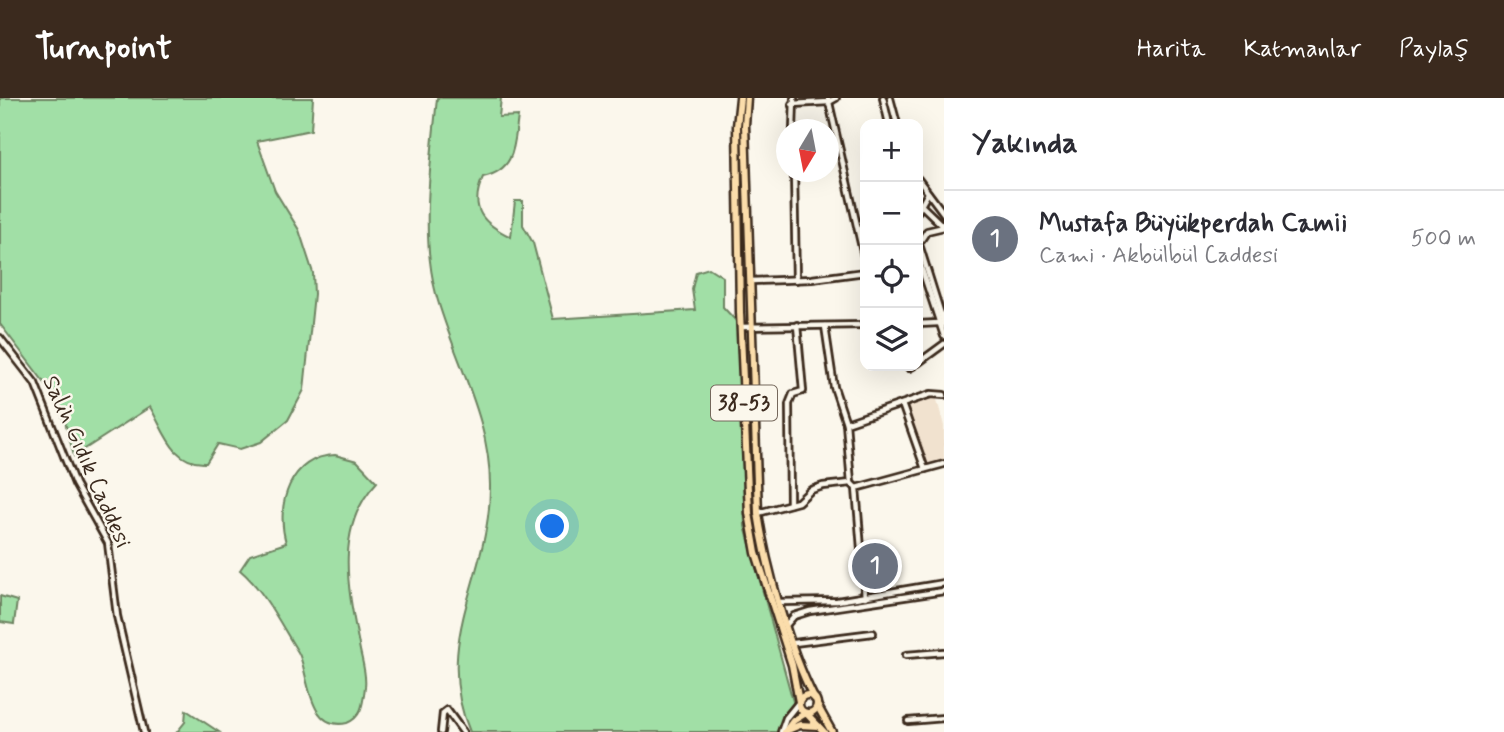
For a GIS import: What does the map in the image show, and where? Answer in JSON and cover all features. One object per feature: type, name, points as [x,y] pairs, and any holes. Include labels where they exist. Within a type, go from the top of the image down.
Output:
[{"type":"main road","name":"38-53","points":[[740,98],[737,126],[741,327],[750,522],[766,585],[792,665],[799,702]]},
{"type":"main road","points":[[747,98],[745,125],[758,513],[762,538],[787,624],[815,701],[832,732]]},
{"type":"main road","points":[[815,701],[804,696],[799,702],[801,709],[822,730]]},
{"type":"main road","points":[[785,732],[793,721],[814,710],[815,701]]},
{"type":"main road","points":[[785,732],[800,725],[822,730]]},
{"type":"street","points":[[793,119],[793,101],[836,98]]},
{"type":"street","points":[[883,98],[888,119]]},
{"type":"street","points":[[890,98],[896,119]]},
{"type":"street","points":[[829,100],[861,245]]},
{"type":"street","points":[[794,182],[796,280]]},
{"type":"street","points":[[923,187],[944,214]]},
{"type":"street","points":[[923,199],[928,193]]},
{"type":"street","points":[[923,206],[944,227]]},
{"type":"street","points":[[923,236],[927,231],[944,227]]},
{"type":"street","points":[[919,245],[944,336]]},
{"type":"street","points":[[751,281],[796,280],[860,273]]},
{"type":"street","points":[[923,274],[941,324]]},
{"type":"street","points":[[923,324],[941,324]]},
{"type":"street","points":[[790,504],[789,404],[793,394],[803,391],[797,325]]},
{"type":"street","points":[[741,327],[860,325]]},
{"type":"street","points":[[825,326],[834,387],[846,423],[865,597]]},
{"type":"street","name":"Salih Gıdık Caddesi","points":[[0,338],[35,383],[71,474],[108,543],[117,616],[145,732]]},
{"type":"street","points":[[923,359],[944,344]]},
{"type":"street","points":[[846,423],[933,394],[944,395]]},
{"type":"street","points":[[902,404],[925,469]]},
{"type":"street","points":[[758,513],[790,504],[823,486],[853,485],[944,464]]},
{"type":"street","points":[[780,603],[865,597],[944,583]]},
{"type":"street","points":[[787,624],[794,616],[810,611],[944,591]]},
{"type":"street","points":[[794,643],[873,633]]},
{"type":"street","points":[[906,656],[944,652]]},
{"type":"street","points":[[785,732],[786,718],[799,702]]},
{"type":"street","points":[[441,732],[443,713],[448,710],[463,732]]},
{"type":"street","points":[[908,721],[944,718]]},
{"type":"shaded area","points":[[936,396],[944,426],[944,462],[928,466],[905,405]]},
{"type":"green space","points":[[0,98],[313,98],[311,130],[257,141],[275,191],[299,230],[313,273],[314,294],[304,390],[288,420],[261,442],[240,449],[218,444],[206,463],[194,462],[177,452],[170,444],[150,407],[74,456],[65,422],[50,390],[0,324]]},
{"type":"green space","points":[[437,98],[501,98],[499,117],[518,116],[514,146],[508,162],[494,174],[483,177],[477,198],[478,207],[486,221],[511,237],[515,201],[523,201],[523,225],[533,243],[553,319],[695,310],[692,289],[696,272],[709,268],[723,277],[723,307],[738,323],[745,526],[800,727],[794,732],[470,732],[460,699],[457,668],[459,638],[488,520],[489,462],[478,413],[436,294],[431,271],[428,197]]},
{"type":"green space","points":[[335,455],[357,461],[377,482],[363,500],[354,519],[350,539],[348,559],[351,602],[365,682],[359,713],[347,723],[334,723],[324,718],[316,709],[298,652],[264,598],[240,570],[250,555],[286,543],[283,513],[290,485],[297,473],[307,464]]},
{"type":"green space","points":[[0,596],[17,601],[14,624],[0,622]]},
{"type":"green space","points":[[186,710],[219,732],[177,732],[185,722]]},
{"type":"place","name":"Mustafa Büyükperdah Camii","points":[[875,566]]}]
